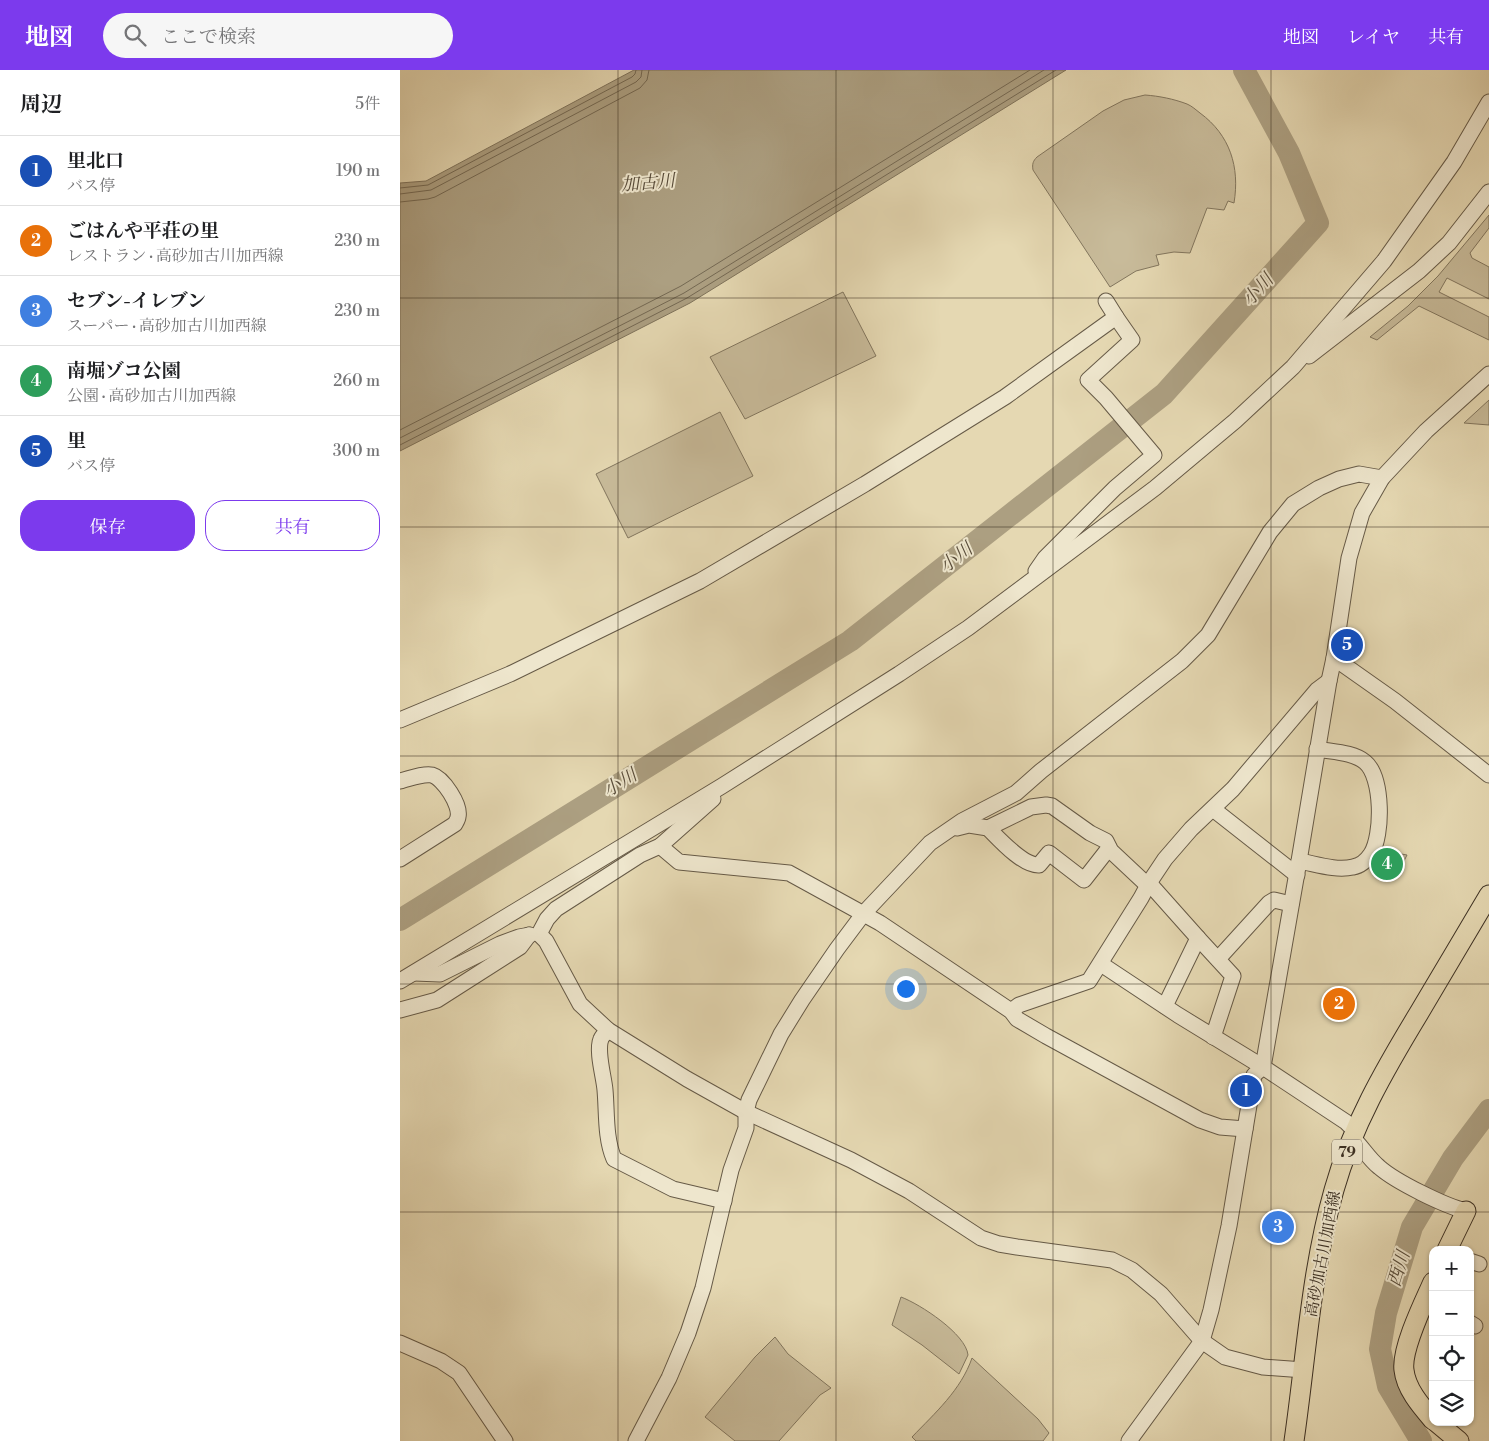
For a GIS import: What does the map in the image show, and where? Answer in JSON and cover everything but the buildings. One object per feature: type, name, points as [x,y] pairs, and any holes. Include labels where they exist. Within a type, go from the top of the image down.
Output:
[{"type":"main road","name":"高砂加古川加西線","points":[[1294,1441],[1317,1270],[1334,1190],[1354,1135],[1372,1094],[1489,895]]},
{"type":"main road","points":[[1449,1246],[1463,1210]]},
{"type":"main road","points":[[1429,1291],[1415,1323],[1405,1357],[1404,1369],[1415,1398],[1429,1415]]},
{"type":"main road","points":[[1441,1426],[1459,1441]]},
{"type":"street","points":[[400,981],[722,786],[968,628],[1155,488],[1235,421],[1293,367],[1384,261],[1454,162],[1489,102]]},
{"type":"street","points":[[1293,367],[1320,349],[1419,271],[1448,243],[1489,192]]},
{"type":"street","points":[[1029,581],[1044,558],[1115,488],[1154,455],[1106,398],[1088,380],[1132,340],[1106,301]]},
{"type":"street","points":[[400,720],[510,674],[700,580],[865,484],[1005,397],[1116,317]]},
{"type":"street","points":[[1129,1441],[1202,1340],[1211,1310],[1229,1226],[1254,1075],[1263,1067],[1334,658],[1348,558],[1362,512],[1382,478],[1426,431],[1489,374]]},
{"type":"street","points":[[636,1441],[669,1378],[688,1333],[703,1288],[731,1170],[746,1128],[746,1112],[749,1100],[781,1034],[827,964],[864,913],[930,843],[962,821],[1016,793],[1041,771],[1182,661],[1208,635],[1270,532],[1293,504],[1319,488],[1339,479],[1359,474],[1382,478]]},
{"type":"street","points":[[1334,658],[1395,701],[1489,775]]},
{"type":"street","points":[[1011,1011],[1020,1005],[1089,981],[1142,898],[1148,882],[1165,859],[1191,829],[1239,782],[1317,690],[1329,681]]},
{"type":"street","points":[[1213,809],[1298,868],[1353,867],[1364,862],[1372,853],[1377,839],[1379,809],[1374,776],[1364,761],[1348,755],[1317,749]]},
{"type":"street","points":[[400,781],[428,774],[434,775],[441,779],[456,801],[458,811],[458,818],[455,824],[400,859]]},
{"type":"street","points":[[400,1010],[437,1000],[520,947],[534,935],[556,909],[640,855],[660,846],[712,801],[722,786]]},
{"type":"street","points":[[988,828],[1031,807],[1046,805],[1052,806],[1090,833],[1106,841],[1109,848],[1144,881],[1148,882],[1234,976],[1213,1037]]},
{"type":"street","points":[[952,829],[970,825],[988,828],[1010,849],[1030,863],[1039,865],[1049,853],[1084,880],[1109,848]]},
{"type":"street","points":[[660,846],[679,862],[789,873],[864,913],[912,943],[1011,1011],[1018,1019],[1046,1036],[1200,1120],[1220,1127],[1246,1129]]},
{"type":"street","points":[[1218,959],[1269,903],[1274,900],[1291,904]]},
{"type":"street","points":[[414,973],[440,974],[500,944],[519,937],[534,935],[546,941],[580,1004],[608,1030],[687,1079],[746,1112],[851,1160],[909,1191],[981,1238],[1018,1247],[1112,1260],[1132,1270],[1161,1294],[1202,1340],[1225,1357],[1262,1367],[1304,1370]]},
{"type":"street","points":[[1164,1006],[1198,938]]},
{"type":"street","points":[[1101,964],[1346,1122],[1378,1167],[1391,1176],[1463,1210]]},
{"type":"street","points":[[608,1030],[600,1040],[600,1055],[605,1089],[607,1125],[611,1153],[614,1159],[673,1189],[724,1201]]},
{"type":"street","points":[[400,1343],[441,1361],[459,1373],[505,1441]]},
{"type":"shaded area","points":[[1145,95],[1166,98],[1189,105],[1219,131],[1226,142],[1234,165],[1234,203],[1228,201],[1224,210],[1207,208],[1190,253],[1174,252],[1156,255],[1159,265],[1136,271],[1110,287],[1033,170],[1033,164],[1037,157],[1103,111],[1124,100]]},
{"type":"shaded area","points":[[1489,215],[1489,228],[1470,253],[1472,258],[1489,267],[1489,299],[1447,278],[1439,292],[1489,317],[1489,340],[1419,306],[1377,340],[1370,337],[1408,306],[1438,276]]},
{"type":"shaded area","points":[[843,292],[876,356],[745,419],[710,357]]},
{"type":"shaded area","points":[[1489,400],[1489,425],[1464,423]]},
{"type":"shaded area","points":[[720,412],[753,476],[628,538],[596,474]]},
{"type":"shaded area","points":[[1384,851],[1407,855],[1401,867],[1398,866],[1387,878],[1369,863],[1375,856],[1379,859]]},
{"type":"shaded area","points":[[901,1297],[930,1313],[951,1329],[959,1338],[968,1355],[959,1374],[922,1345],[892,1325]]},
{"type":"shaded area","points":[[775,1337],[788,1354],[831,1388],[820,1395],[779,1441],[735,1441],[705,1417],[755,1357]]},
{"type":"shaded area","points":[[972,1358],[1038,1419],[1049,1433],[1043,1441],[916,1441],[912,1437],[954,1391]]},
{"type":"water","name":"加古川","points":[[634,70],[1066,70],[690,303],[400,451],[400,183],[426,181]]},
{"type":"waterway","name":"小川","points":[[400,920],[850,641],[1164,394],[1318,223],[1289,153],[1244,70]]},
{"type":"waterway","name":"西川","points":[[1421,1441],[1388,1386],[1380,1349],[1386,1313],[1412,1227],[1453,1158],[1489,1110]]},
{"type":"place","name":"里","points":[[1347,645]]},
{"type":"place","name":"南堀ゾコ公園","points":[[1387,864]]},
{"type":"place","name":"ごはんや平荘の里","points":[[1339,1004]]},
{"type":"place","name":"里北口","points":[[1246,1091]]},
{"type":"place","name":"セブン-イレブン","points":[[1278,1227]]}]
